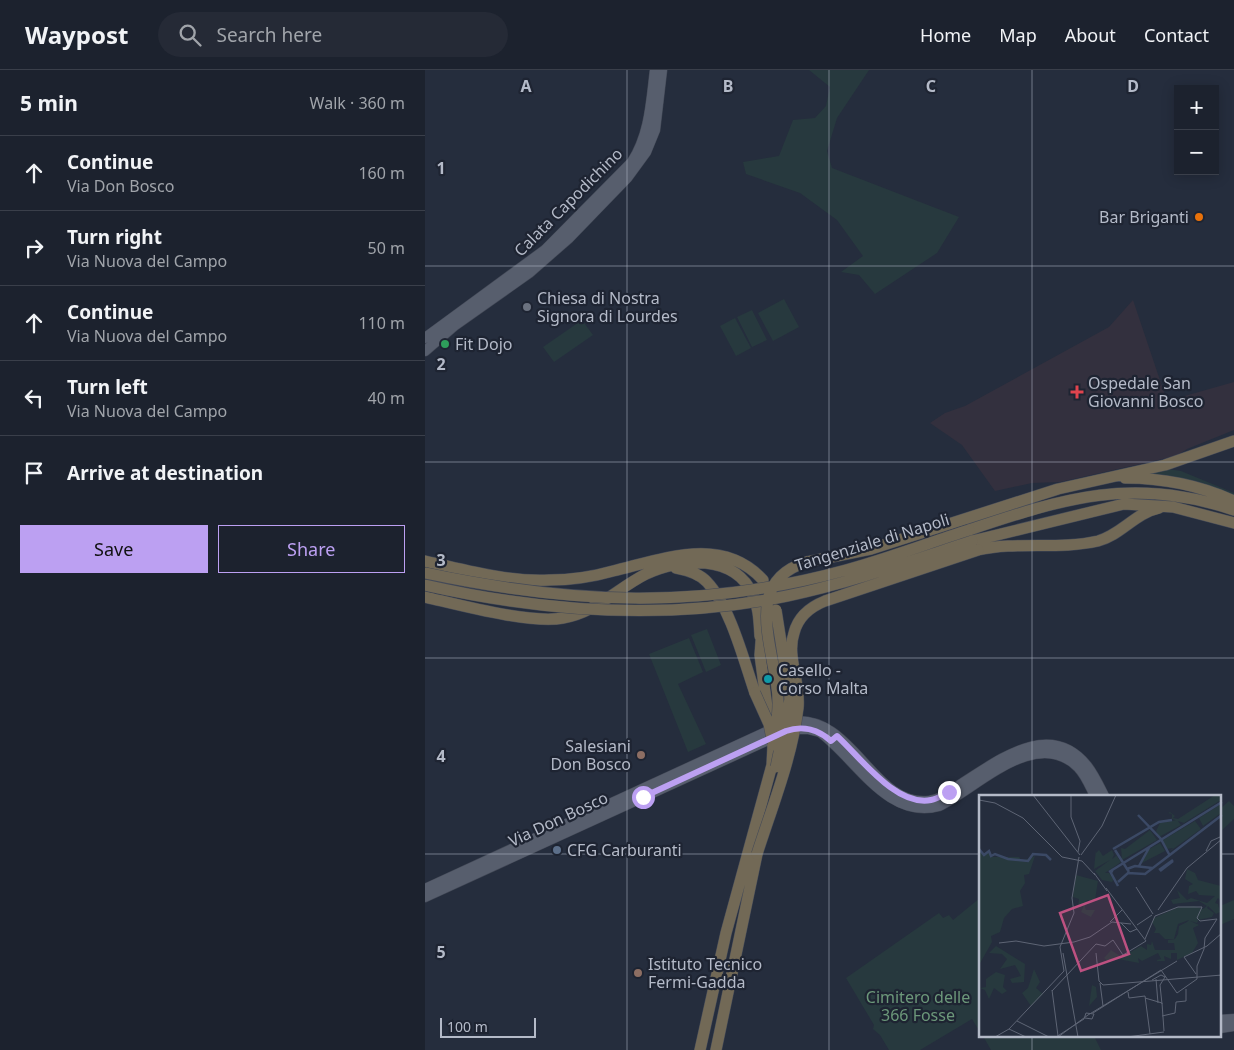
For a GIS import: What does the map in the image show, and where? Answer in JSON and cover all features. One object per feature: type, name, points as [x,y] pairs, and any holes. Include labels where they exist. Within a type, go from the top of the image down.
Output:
[{"type":"highway","points":[[701,1050],[734,904],[753,855],[796,722],[799,692],[792,644],[794,632],[799,621],[810,609],[825,601],[972,534],[1042,494],[1192,457],[1234,441]]},
{"type":"highway","points":[[1098,480],[1135,478],[1173,482],[1207,490],[1234,502]]},
{"type":"highway","name":"Tangenziale di Napoli","points":[[425,585],[503,601],[571,609],[666,610],[732,605],[787,596],[842,583],[1069,498],[1108,493],[1165,494],[1207,502],[1234,510]]},
{"type":"highway","name":"Tangenziale di Napoli","points":[[425,573],[511,590],[573,597],[634,599],[699,597],[763,588],[829,574],[972,534],[984,538],[1124,504],[1173,507],[1234,523]]},
{"type":"highway","name":"Tangenziale di Napoli","points":[[1054,546],[1099,540],[1147,511],[1173,507]]},
{"type":"highway","points":[[760,636],[766,603],[775,581],[791,568],[871,549],[972,534],[1001,546],[1054,546]]},
{"type":"highway","points":[[984,538],[999,538],[1054,546]]},
{"type":"highway","points":[[425,561],[508,578],[549,580],[598,575],[667,556],[712,555],[745,563],[763,580]]},
{"type":"highway","points":[[425,597],[532,618],[560,619],[590,609],[636,580],[659,569],[683,564],[705,563],[730,571],[743,581],[753,594],[758,613],[760,655],[773,746]]},
{"type":"highway","points":[[659,569],[685,570],[697,574],[708,582],[726,615],[769,724]]},
{"type":"highway","points":[[710,1050],[753,855],[771,765],[777,723],[777,689],[769,643],[766,603]]},
{"type":"highway","points":[[716,1050],[732,974],[753,855],[791,699],[776,610]]},
{"type":"highway","points":[[723,1050],[732,974]]},
{"type":"main road","name":"Calata Capodichino","points":[[651,129],[655,70]]},
{"type":"main road","name":"Calata Capodichino","points":[[425,351],[532,261],[566,235],[631,162],[651,129],[662,70]]},
{"type":"main road","name":"Calata Capodichino","points":[[425,338],[496,292]]},
{"type":"main road","name":"Via Don Bosco","points":[[425,897],[582,821],[785,727],[814,730],[834,738]]},
{"type":"main road","points":[[834,738],[891,798],[915,808],[939,806],[1010,761],[1038,752],[1053,754],[1072,762],[1082,772],[1094,795]]},
{"type":"main road","points":[[834,738],[896,792],[915,800],[936,799],[1007,755],[1022,748],[1038,745],[1054,746],[1077,755],[1088,767],[1103,795]]},
{"type":"main road","name":"Via Don Bosco","points":[[425,889],[582,821]]},
{"type":"main road","points":[[1221,1020],[1234,1018]]},
{"type":"main road","points":[[1221,1028],[1234,1026]]},
{"type":"shaded area","name":"Ospedale San Giovanni Bosco","points":[[1133,300],[1167,401],[1234,382],[1234,430],[1187,449],[1176,456],[1060,482],[1032,483],[995,491],[962,445],[930,423],[945,413],[965,406],[1109,327]]},
{"type":"green space","points":[[809,70],[869,70],[837,118],[827,151],[832,168],[959,217],[937,253],[875,294],[859,275],[841,272],[863,256],[837,220],[800,193],[746,174],[743,162],[779,156],[793,120],[815,118],[826,106],[830,87]]},
{"type":"green space","points":[[784,299],[799,327],[773,341],[758,313]]},
{"type":"green space","points":[[752,310],[767,340],[752,347],[737,317]]},
{"type":"green space","points":[[735,318],[751,348],[736,356],[720,326]]},
{"type":"green space","points":[[582,320],[593,335],[554,362],[543,347]]},
{"type":"green space","points":[[1168,469],[1181,471],[1234,493],[1234,497],[1149,473]]},
{"type":"green space","points":[[707,629],[721,665],[706,672],[691,635]]},
{"type":"green space","points":[[689,638],[703,672],[678,684],[706,744],[688,752],[649,654]]},
{"type":"green space","points":[[1229,801],[1234,806],[1234,819],[1221,831],[1221,808]]},
{"type":"green space","name":"Cimitero delle 366 Fosse","points":[[979,899],[979,1030],[972,1019],[920,1050],[889,1050],[880,1035],[873,1029],[874,1025],[846,978],[939,913],[943,918],[949,915],[953,920]]},
{"type":"green space","points":[[1234,900],[1234,919],[1221,925],[1221,906]]},
{"type":"green space","points":[[984,1038],[1095,1038],[1101,1050],[991,1050]]},
{"type":"place","name":"Bar Briganti","points":[[1199,217]]},
{"type":"place","name":"Chiesa di Nostra Signora di Lourdes","points":[[527,307]]},
{"type":"place","name":"Fit Dojo","points":[[445,344]]},
{"type":"place","name":"Ospedale San Giovanni Bosco","points":[[1077,392]]},
{"type":"place","name":"Casello - Corso Malta","points":[[768,679]]},
{"type":"place","name":"Salesiani Don Bosco","points":[[641,755]]},
{"type":"place","name":"CFG Carburanti","points":[[557,850]]},
{"type":"place","name":"Istituto Tecnico Fermi-Gadda","points":[[638,973]]},
{"type":"route","points":[[643,797],[792,729],[814,730],[820,732],[831,741],[837,736],[890,787],[908,798],[930,801],[949,792]]}]
